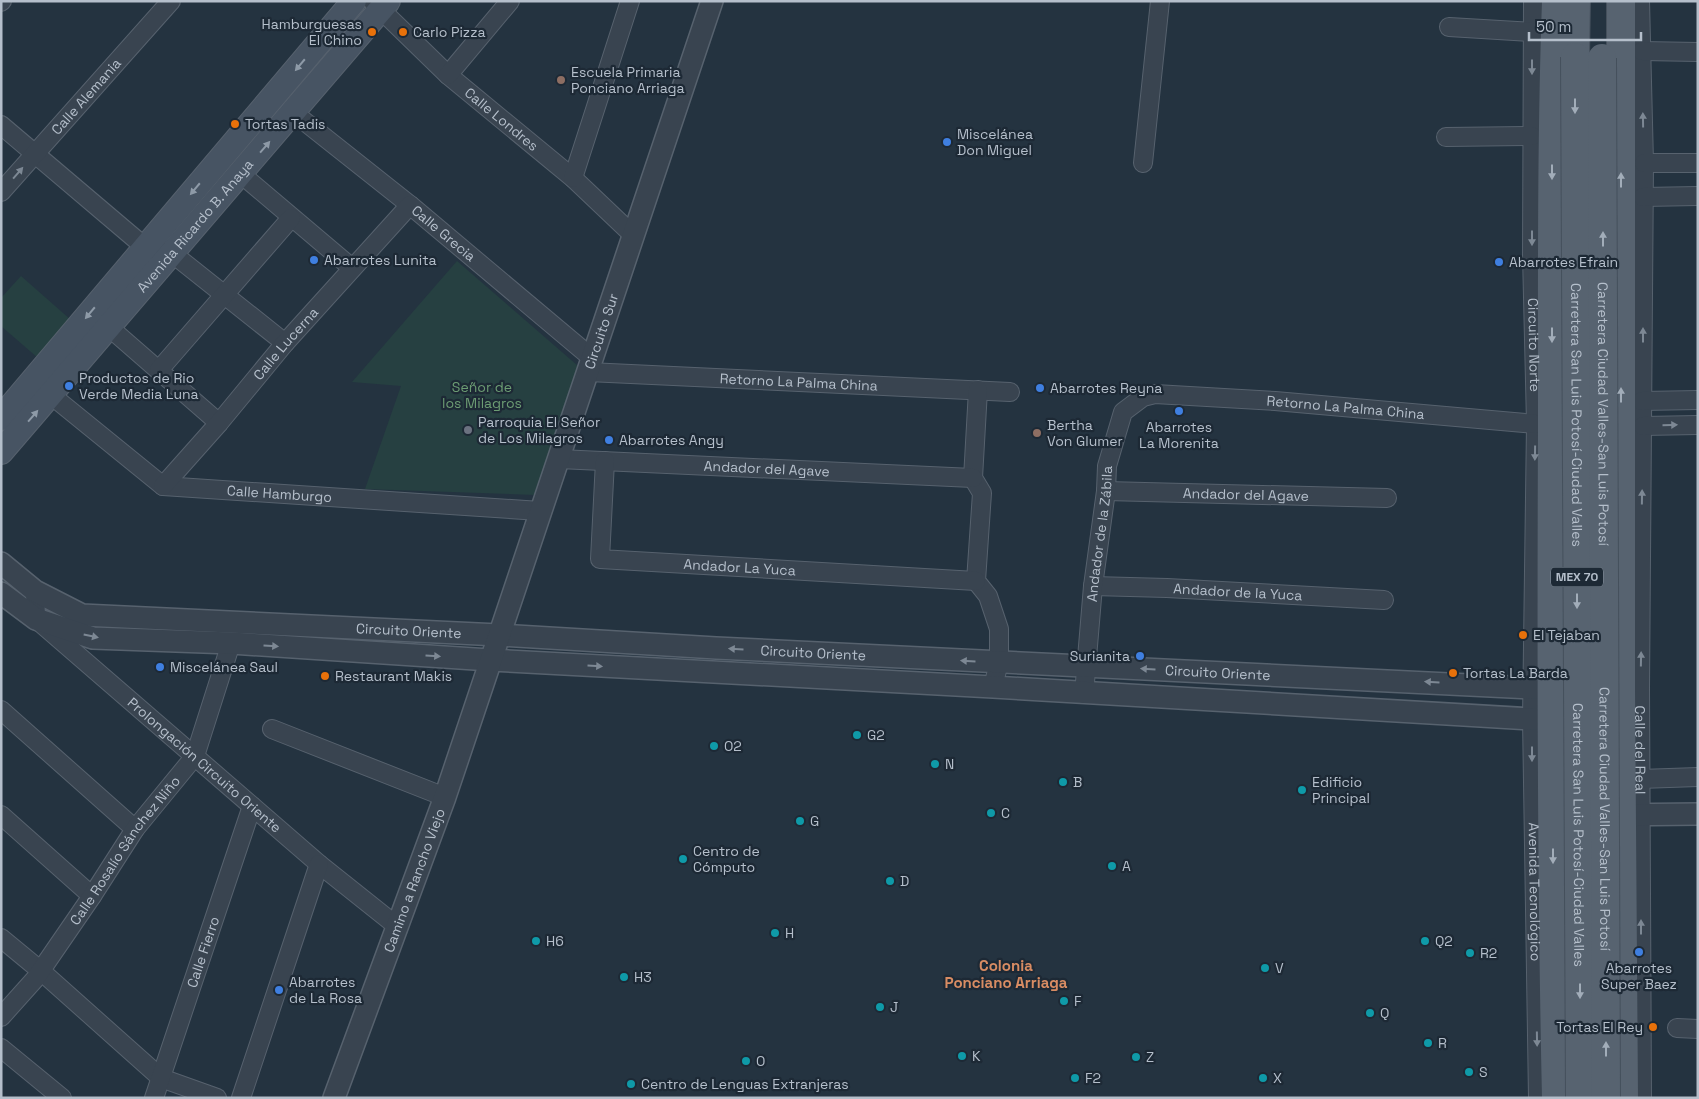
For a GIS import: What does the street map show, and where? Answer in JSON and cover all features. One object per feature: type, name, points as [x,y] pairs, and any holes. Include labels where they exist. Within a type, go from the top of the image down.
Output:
[{"type":"main road","name":"Avenida Ricardo B. Anaya","points":[[1,418],[354,1]]},
{"type":"main road","name":"Carretera San Luis Potosí-Ciudad Valles","points":[[1576,1],[1574,57],[1580,1098]]},
{"type":"main road","name":"Carretera Ciudad Valles-San Luis Potosí","points":[[1604,1],[1602,58],[1606,1098]]},
{"type":"main road","points":[[1621,1],[1621,632],[1630,689],[1631,720],[1631,815],[1623,921],[1624,1098]]},
{"type":"main road","name":"Avenida Ricardo B. Anaya","points":[[1,452],[294,113],[381,4]]},
{"type":"main road","points":[[1540,4],[1552,96],[1551,630],[1542,688],[1542,816],[1553,928],[1556,1098]]},
{"type":"main road","points":[[1551,630],[1561,638],[1573,643],[1586,644],[1604,641],[1621,632]]},
{"type":"main road","points":[[1553,928],[1560,915],[1572,906],[1586,901],[1607,906],[1623,921]]},
{"type":"street","name":"Calle Alemania","points":[[1,192],[171,1]]},
{"type":"street","points":[[448,75],[509,1]]},
{"type":"street","points":[[573,178],[630,1]]},
{"type":"street","name":"Circuito Sur","points":[[490,660],[712,1]]},
{"type":"street","points":[[1143,162],[1160,1]]},
{"type":"street","points":[[1640,1],[1644,163],[1642,401],[1698,400]]},
{"type":"street","name":"Calle Londres","points":[[381,4],[448,75],[573,178],[633,235]]},
{"type":"street","name":"Circuito Norte","points":[[1540,4],[1532,32],[1532,254],[1542,688]]},
{"type":"street","points":[[1449,27],[1532,32]]},
{"type":"street","points":[[1642,51],[1698,52]]},
{"type":"street","name":"Calle Grecia","points":[[294,113],[410,204],[590,365]]},
{"type":"street","points":[[1,125],[146,248],[173,254],[285,343]]},
{"type":"street","points":[[1446,137],[1532,136]]},
{"type":"street","points":[[1644,163],[1698,163]]},
{"type":"street","points":[[241,174],[352,268]]},
{"type":"street","points":[[1643,196],[1698,196]]},
{"type":"street","name":"Calle Lucerna","points":[[163,486],[220,423],[285,343],[410,204]]},
{"type":"street","points":[[159,370],[291,218]]},
{"type":"street","points":[[110,328],[220,423]]},
{"type":"street","name":"Retorno La Palma China","points":[[590,365],[1010,392]]},
{"type":"street","points":[[978,390],[973,478],[982,493],[976,581],[988,596],[999,629],[999,662],[993,687]]},
{"type":"street","name":"Retorno La Palma China","points":[[1155,394],[1276,401],[1536,424]]},
{"type":"street","name":"Andador de la Zábila","points":[[1084,694],[1093,586],[1106,491],[1107,466],[1123,412],[1142,397],[1155,394]]},
{"type":"street","points":[[51,395],[163,486]]},
{"type":"street","name":"Calle del Real","points":[[1630,689],[1643,426],[1642,401]]},
{"type":"street","points":[[1643,426],[1698,425]]},
{"type":"street","name":"Andador del Agave","points":[[559,459],[973,478]]},
{"type":"street","name":"Andador La Yuca","points":[[605,461],[600,559],[976,581]]},
{"type":"street","name":"Calle Hamburgo","points":[[163,486],[540,511]]},
{"type":"street","name":"Andador del Agave","points":[[1106,491],[1388,498]]},
{"type":"street","name":"Circuito Oriente","points":[[1,563],[34,591],[82,615],[1542,688],[1630,689]]},
{"type":"street","name":"Andador de la Yuca","points":[[1093,586],[1167,588],[1384,600]]},
{"type":"street","points":[[34,591],[36,619]]},
{"type":"street","name":"Circuito Oriente","points":[[1,593],[36,619],[93,638],[231,643],[490,660],[1542,719],[1631,720]]},
{"type":"street","points":[[138,640],[140,617]]},
{"type":"street","name":"Prolongación Circuito Oriente","points":[[36,619],[319,864],[398,927]]},
{"type":"street","name":"Calle Rosalío Sánchez Niño","points":[[1,1017],[41,971],[135,829],[195,756],[231,643]]},
{"type":"street","name":"Camino a Rancho Viejo","points":[[334,1098],[445,797],[490,660]]},
{"type":"street","points":[[1,710],[135,829]]},
{"type":"street","name":"Calle del Real","points":[[1631,720],[1640,779],[1631,815],[1642,1098]]},
{"type":"street","points":[[272,729],[445,797]]},
{"type":"street","points":[[1640,779],[1698,777]]},
{"type":"street","name":"Calle Fierro","points":[[154,1098],[252,806]]},
{"type":"street","points":[[1542,816],[1698,814]]},
{"type":"street","points":[[1,815],[92,896]]},
{"type":"street","name":"Avenida Tecnológico","points":[[1538,1098],[1542,816]]},
{"type":"street","points":[[241,1098],[319,864]]},
{"type":"street","points":[[1,938],[41,971],[161,1078],[216,1098]]},
{"type":"street","points":[[1677,1028],[1698,1029]]},
{"type":"street","points":[[1,1048],[62,1098]]},
{"type":"green space","name":"Señor de los Milagros","points":[[457,261],[578,366],[536,495],[365,489],[401,386],[352,382]]},
{"type":"green space","points":[[21,276],[71,320],[38,358],[1,326],[1,298]]},
{"type":"place","name":"Hamburguesas El Chino","points":[[372,32]]},
{"type":"place","name":"Carlo Pizza","points":[[403,32]]},
{"type":"place","name":"Escuela Primaria Ponciano Arriaga","points":[[561,80]]},
{"type":"place","name":"Tortas Tadis","points":[[235,124]]},
{"type":"place","name":"Miscelánea Don Miguel","points":[[947,142]]},
{"type":"place","name":"Abarrotes Lunita","points":[[314,260]]},
{"type":"place","name":"Abarrotes Efrain","points":[[1499,262]]},
{"type":"place","name":"Productos de Rio Verde Media Luna","points":[[69,386]]},
{"type":"place","name":"Abarrotes Reyna","points":[[1040,388]]},
{"type":"place","name":"Abarrotes La Morenita","points":[[1179,411]]},
{"type":"place","name":"Parroquia El Señor de Los Milagros","points":[[468,430]]},
{"type":"place","name":"Bertha Von Glumer","points":[[1037,433]]},
{"type":"place","name":"Abarrotes Angy","points":[[609,440]]},
{"type":"place","name":"El Tejaban","points":[[1523,635]]},
{"type":"place","name":"Surianita","points":[[1140,656]]},
{"type":"place","name":"Miscelánea Saul","points":[[160,667]]},
{"type":"place","name":"Tortas La Barda","points":[[1453,673]]},
{"type":"place","name":"Restaurant Makis","points":[[325,676]]},
{"type":"place","name":"G2","points":[[857,735]]},
{"type":"place","name":"O2","points":[[714,746]]},
{"type":"place","name":"N","points":[[935,764]]},
{"type":"place","name":"B","points":[[1063,782]]},
{"type":"place","name":"Edificio Principal","points":[[1302,790]]},
{"type":"place","name":"C","points":[[991,813]]},
{"type":"place","name":"G","points":[[800,821]]},
{"type":"place","name":"Centro de Cómputo","points":[[683,859]]},
{"type":"place","name":"A","points":[[1112,866]]},
{"type":"place","name":"D","points":[[890,881]]},
{"type":"place","name":"H","points":[[775,933]]},
{"type":"place","name":"H6","points":[[536,941]]},
{"type":"place","name":"Q2","points":[[1425,941]]},
{"type":"place","name":"Abarrotes Super Baez","points":[[1639,952]]},
{"type":"place","name":"R2","points":[[1470,953]]},
{"type":"place","name":"V","points":[[1265,968]]},
{"type":"place","name":"H3","points":[[624,977]]},
{"type":"place","name":"Abarrotes de La Rosa","points":[[279,990]]},
{"type":"place","name":"F","points":[[1064,1001]]},
{"type":"place","name":"J","points":[[880,1007]]},
{"type":"place","name":"Q","points":[[1370,1013]]},
{"type":"place","name":"Tortas El Rey","points":[[1653,1027]]},
{"type":"place","name":"R","points":[[1428,1043]]},
{"type":"place","name":"K","points":[[962,1056]]},
{"type":"place","name":"Z","points":[[1136,1057]]},
{"type":"place","name":"O","points":[[746,1061]]},
{"type":"place","name":"S","points":[[1469,1072]]},
{"type":"place","name":"F2","points":[[1075,1078]]},
{"type":"place","name":"X","points":[[1263,1078]]},
{"type":"place","name":"Centro de Lenguas Extranjeras","points":[[631,1084]]},
{"type":"district","name":"Colonia Ponciano Arriaga","points":[[1006,974]]}]
